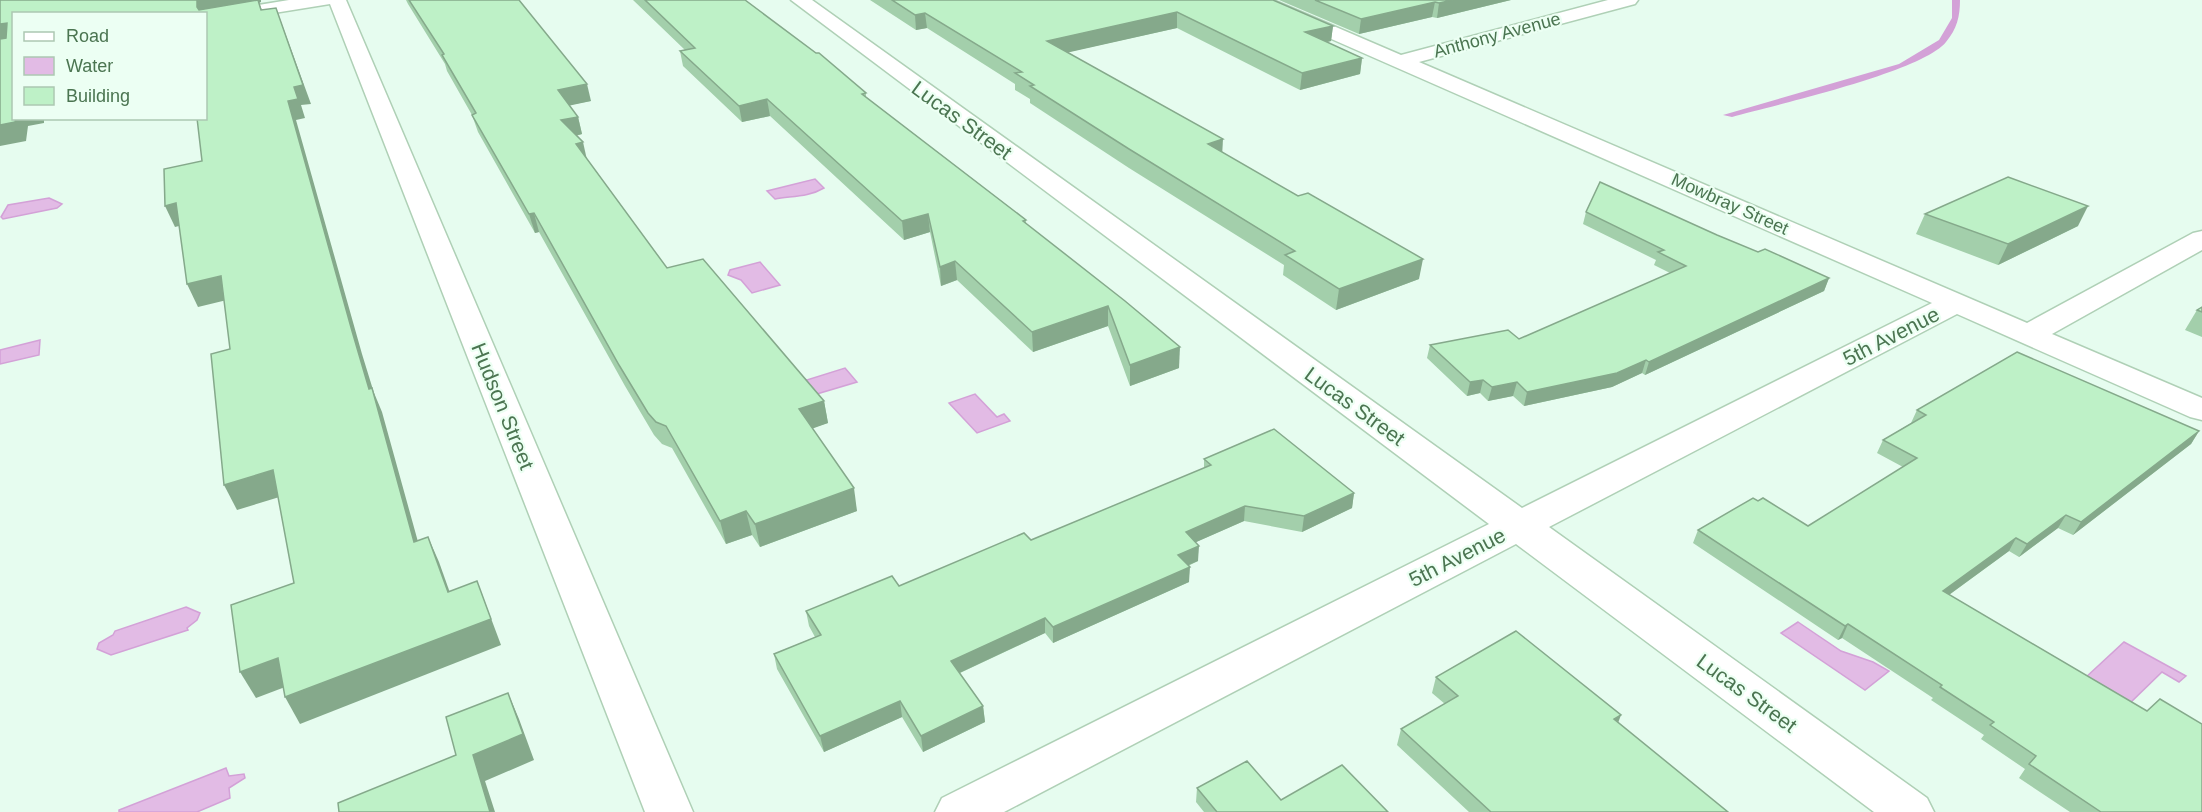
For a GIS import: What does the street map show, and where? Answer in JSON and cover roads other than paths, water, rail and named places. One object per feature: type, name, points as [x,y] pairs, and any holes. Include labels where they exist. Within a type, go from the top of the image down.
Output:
[{"type":"street","points":[[207,18],[325,0]]},
{"type":"street","name":"Hudson Street","points":[[337,0],[669,812]]},
{"type":"street","name":"Lucas Street","points":[[800,0],[1910,812]]},
{"type":"street","name":"Mowbray Street","points":[[1258,0],[2202,410]]},
{"type":"street","name":"Anthony Avenue","points":[[1400,61],[1629,0]]},
{"type":"street","points":[[2028,334],[2202,239]]},
{"type":"street","name":"5th Avenue","points":[[959,812],[1956,303]]},
{"type":"water","points":[[815,179],[824,188],[806,195],[775,199],[767,191]]},
{"type":"water","points":[[49,198],[62,204],[57,208],[3,219],[1,217],[8,205]]},
{"type":"water","points":[[760,262],[780,285],[752,293],[741,280],[728,275],[730,270]]},
{"type":"water","points":[[40,340],[39,355],[0,364],[0,350]]},
{"type":"water","points":[[845,368],[857,382],[810,396],[804,379]]},
{"type":"water","points":[[975,394],[997,417],[1004,414],[1010,421],[977,433],[949,403]]},
{"type":"water","points":[[186,607],[200,613],[197,620],[187,628],[188,630],[111,655],[97,649],[99,643],[113,635],[115,631]]},
{"type":"water","points":[[1798,622],[1841,651],[1873,662],[1889,671],[1865,690],[1781,633]]},
{"type":"water","points":[[2124,642],[2186,676],[2179,682],[2162,672],[2130,703],[2085,678]]},
{"type":"water","points":[[226,768],[229,776],[244,774],[245,778],[229,788],[230,798],[197,812],[119,812],[119,810]]},
{"type":"waterway","points":[[1728,115],[1902,66],[1942,42],[1956,18],[1956,0]]}]
